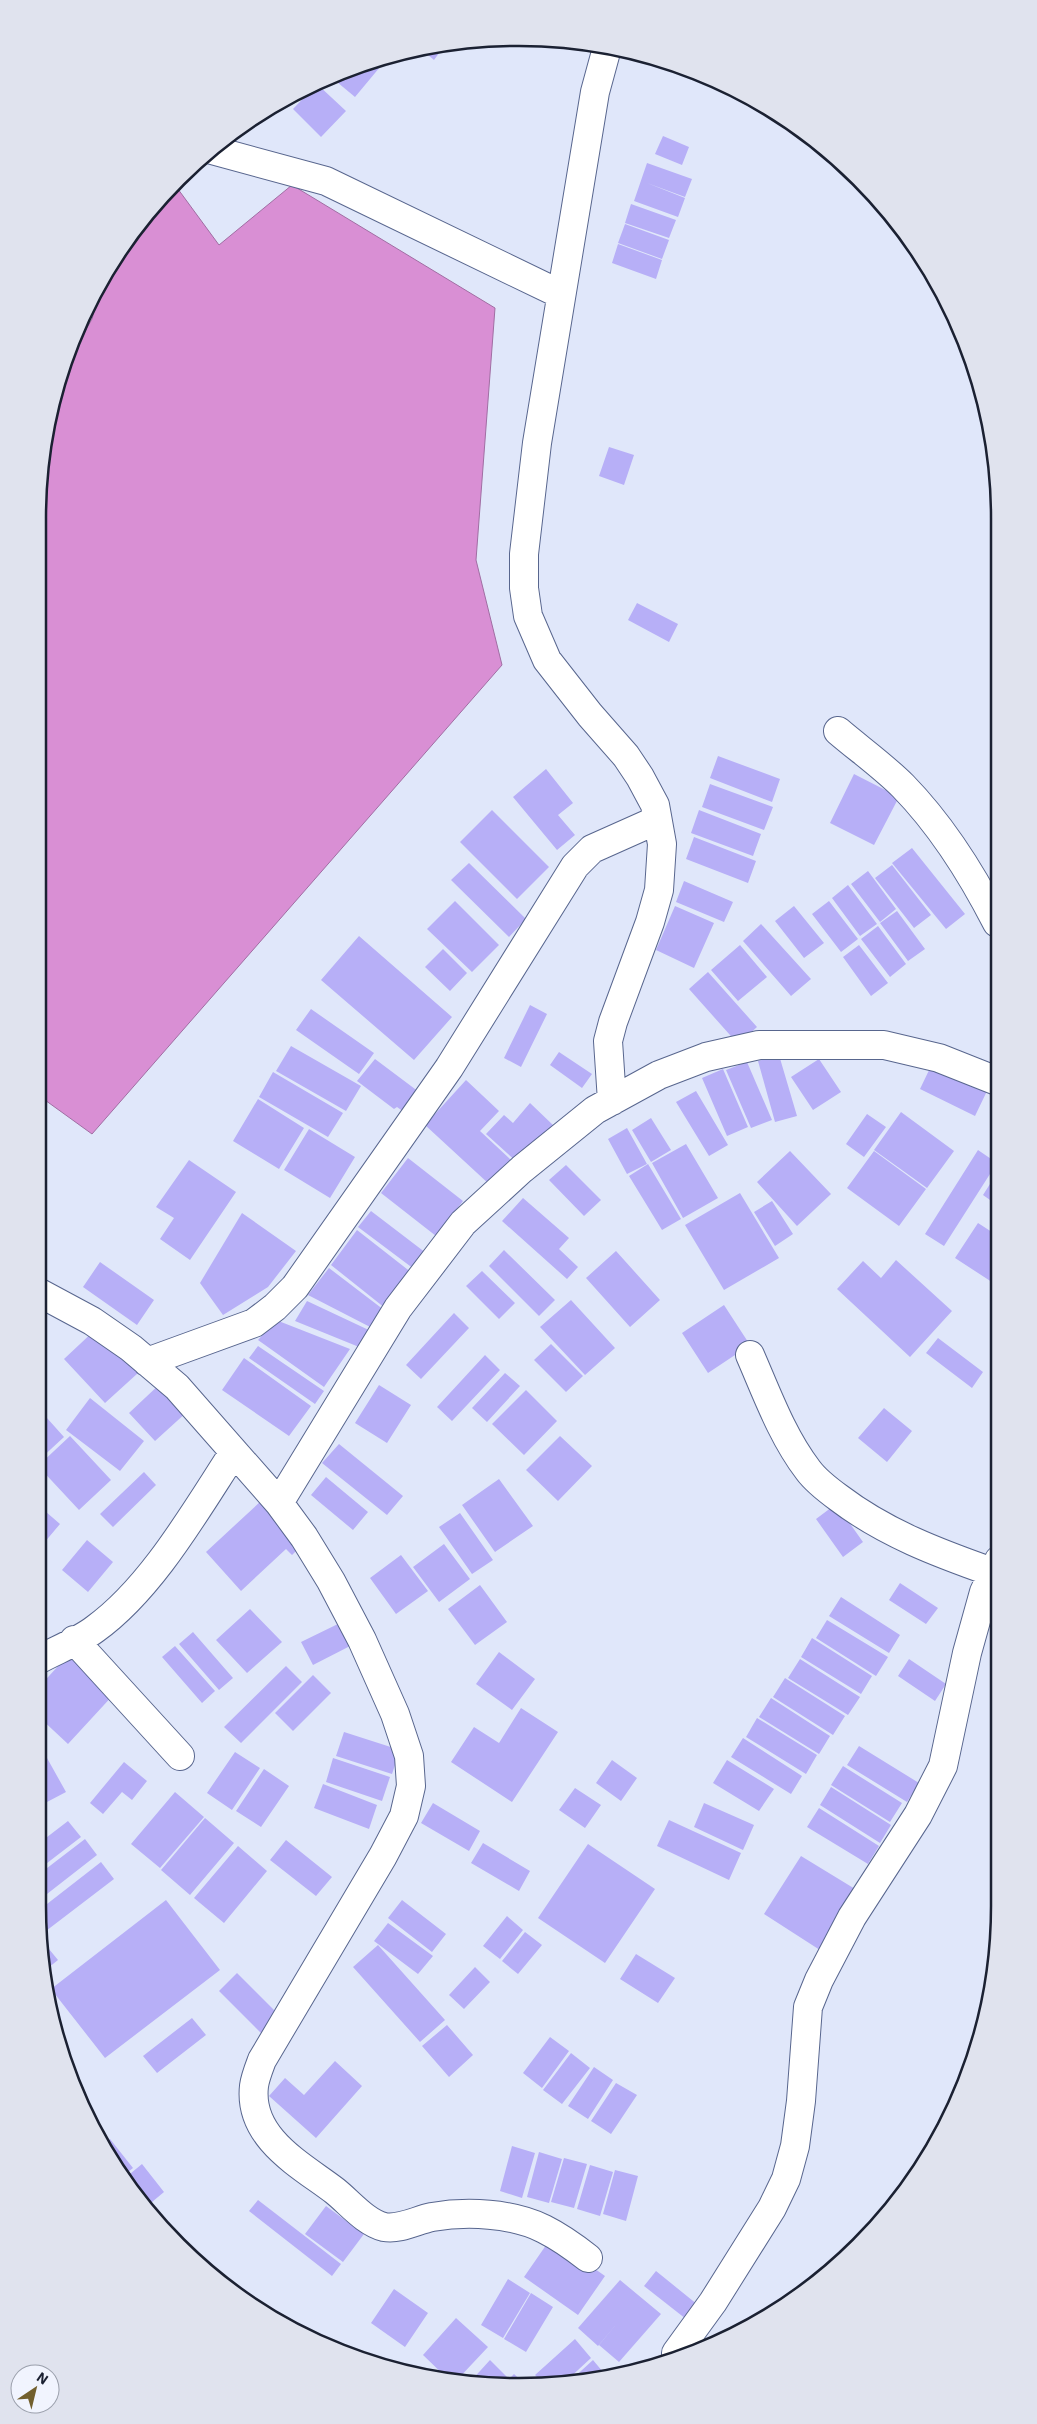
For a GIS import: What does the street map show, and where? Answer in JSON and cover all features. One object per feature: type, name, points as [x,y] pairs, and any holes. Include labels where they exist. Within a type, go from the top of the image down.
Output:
[{"type":"street","points":[[605,54],[594,92],[537,443],[524,554],[524,588],[528,616],[547,660],[590,715],[626,756],[640,777],[655,805],[662,844],[659,890],[650,922],[613,1022],[608,1041],[612,1101]]},
{"type":"street","points":[[221,152],[326,181],[560,294]]},
{"type":"street","points":[[838,731],[903,786],[931,820],[972,878],[991,911]]},
{"type":"street","points":[[147,1362],[254,1323],[275,1307],[295,1287],[449,1068],[576,866],[592,849],[657,820]]},
{"type":"street","points":[[278,1503],[398,1308],[462,1223],[529,1163],[595,1110],[659,1075],[706,1057],[759,1045],[884,1045],[939,1058],[991,1079]]},
{"type":"street","points":[[46,1296],[92,1320],[177,1387],[278,1503],[304,1537],[331,1581],[362,1640],[395,1714],[408,1756],[411,1786],[404,1816],[383,1856],[262,2060],[254,2085],[255,2107],[267,2136],[287,2156],[321,2180],[372,2223],[385,2227],[397,2227],[430,2218],[455,2214],[522,2221],[543,2228],[588,2258]]},
{"type":"street","points":[[750,1355],[794,1450],[809,1472],[829,1490],[856,1510],[904,1538],[991,1565]]},
{"type":"street","points":[[46,1656],[94,1630],[133,1596],[184,1528],[234,1452]]},
{"type":"street","points":[[678,2350],[713,2302],[772,2208],[786,2179],[795,2146],[799,2119],[808,2007],[819,1980],[852,1917],[918,1815],[943,1766],[967,1653],[991,1578]]},
{"type":"street","points":[[74,1640],[180,1756]]},
{"type":"shaded area","points":[[292,185],[495,308],[476,560],[502,665],[92,1134],[46,1101],[46,518],[50,457],[55,426],[71,367],[82,338],[110,282],[126,256],[163,207],[179,191],[219,245]]},
{"type":"building","points":[[439,53],[434,60],[428,55]]},
{"type":"building","points":[[380,67],[355,97],[337,82]]},
{"type":"building","points":[[323,89],[346,111],[321,137],[293,109],[303,99]]},
{"type":"building","points":[[663,136],[689,147],[682,165],[655,154]]},
{"type":"building","points":[[647,163],[692,179],[685,197],[647,183],[685,198],[678,217],[634,201]]},
{"type":"building","points":[[631,204],[676,220],[669,238],[625,223]]},
{"type":"building","points":[[625,224],[669,240],[662,259],[618,243]]},
{"type":"building","points":[[618,244],[662,260],[656,279],[612,263]]},
{"type":"building","points":[[609,447],[634,455],[624,485],[599,476]]},
{"type":"building","points":[[637,603],[678,624],[669,642],[628,620]]},
{"type":"building","points":[[718,756],[780,779],[772,802],[710,778]]},
{"type":"building","points":[[546,769],[573,803],[558,815],[575,835],[557,850],[513,797]]},
{"type":"building","points":[[854,774],[899,797],[874,845],[830,823]]},
{"type":"building","points":[[710,784],[773,807],[764,830],[702,807]]},
{"type":"building","points":[[492,810],[549,867],[517,899],[460,842]]},
{"type":"building","points":[[699,810],[761,834],[753,856],[691,833]]},
{"type":"building","points":[[694,837],[756,861],[748,883],[686,859]]},
{"type":"building","points":[[912,848],[965,914],[946,929],[892,863]]},
{"type":"building","points":[[469,863],[526,919],[509,937],[451,880]]},
{"type":"building","points":[[892,865],[931,915],[914,928],[875,878]]},
{"type":"building","points":[[868,871],[896,909],[880,922],[851,884]]},
{"type":"building","points":[[684,881],[733,902],[724,922],[676,902]]},
{"type":"building","points":[[848,885],[877,924],[860,936],[832,898]]},
{"type":"building","points":[[455,901],[499,945],[472,972],[427,929]]},
{"type":"building","points":[[829,901],[858,939],[841,952],[812,914]]},
{"type":"building","points":[[675,906],[714,923],[694,968],[656,950]]},
{"type":"building","points":[[794,906],[824,943],[804,958],[775,921]]},
{"type":"building","points":[[897,911],[925,949],[908,961],[880,923]]},
{"type":"building","points":[[761,924],[811,979],[791,996],[743,941]]},
{"type":"building","points":[[878,926],[906,964],[890,977],[861,939]]},
{"type":"building","points":[[359,936],[452,1017],[414,1060],[321,980]]},
{"type":"building","points":[[740,945],[767,977],[738,1001],[711,970]]},
{"type":"building","points":[[859,945],[888,983],[871,996],[843,957]]},
{"type":"building","points":[[443,949],[467,973],[450,991],[425,967]]},
{"type":"building","points":[[708,972],[757,1027],[738,1044],[689,989]]},
{"type":"building","points":[[530,1005],[547,1014],[521,1067],[504,1058]]},
{"type":"building","points":[[311,1009],[374,1053],[359,1074],[296,1030]]},
{"type":"building","points":[[291,1046],[361,1086],[346,1111],[276,1071]]},
{"type":"building","points":[[559,1052],[592,1074],[582,1088],[550,1065]]},
{"type":"building","points":[[779,1055],[797,1116],[775,1122],[758,1061]]},
{"type":"building","points":[[375,1059],[419,1092],[404,1112],[397,1107],[394,1109],[357,1081]]},
{"type":"building","points":[[819,1059],[841,1092],[813,1110],[791,1077]]},
{"type":"building","points":[[747,1062],[772,1120],[751,1128],[726,1070]]},
{"type":"building","points":[[932,1064],[987,1091],[975,1116],[920,1089]]},
{"type":"building","points":[[723,1069],[748,1127],[727,1136],[702,1078]]},
{"type":"building","points":[[273,1072],[343,1113],[328,1137],[259,1097]]},
{"type":"building","points":[[466,1080],[499,1111],[480,1131],[511,1160],[489,1184],[425,1125]]},
{"type":"building","points":[[696,1091],[728,1145],[709,1156],[676,1102]]},
{"type":"building","points":[[258,1099],[304,1128],[279,1169],[233,1141]]},
{"type":"building","points":[[530,1103],[554,1126],[519,1164],[486,1134],[504,1115],[513,1123]]},
{"type":"building","points":[[901,1112],[954,1151],[927,1188],[874,1150]]},
{"type":"building","points":[[867,1114],[886,1127],[864,1157],[846,1144]]},
{"type":"building","points":[[651,1118],[671,1150],[651,1162],[632,1130]]},
{"type":"building","points":[[627,1128],[647,1164],[627,1174],[608,1139]]},
{"type":"building","points":[[309,1129],[355,1157],[330,1198],[284,1170]]},
{"type":"building","points":[[686,1144],[718,1198],[683,1218],[652,1163]]},
{"type":"building","points":[[978,1150],[991,1159],[991,1172],[944,1246],[925,1234]]},
{"type":"building","points":[[790,1151],[831,1194],[797,1226],[757,1182]]},
{"type":"building","points":[[874,1151],[926,1189],[899,1226],[847,1188]]},
{"type":"building","points":[[408,1158],[463,1201],[436,1236],[381,1193]]},
{"type":"building","points":[[189,1160],[236,1192],[190,1260],[160,1239],[174,1218],[156,1207]]},
{"type":"building","points":[[648,1164],[681,1219],[662,1230],[629,1176]]},
{"type":"building","points":[[566,1165],[601,1200],[584,1216],[549,1180]]},
{"type":"building","points":[[991,1182],[991,1201],[983,1195]]},
{"type":"building","points":[[740,1193],[779,1258],[724,1290],[685,1225]]},
{"type":"building","points":[[523,1198],[569,1238],[559,1249],[578,1267],[567,1279],[502,1221]]},
{"type":"building","points":[[772,1201],[793,1234],[775,1246],[754,1212]]},
{"type":"building","points":[[371,1211],[426,1253],[414,1269],[358,1227]]},
{"type":"building","points":[[242,1213],[296,1251],[268,1287],[223,1315],[200,1283]]},
{"type":"building","points":[[978,1223],[991,1231],[991,1281],[955,1258]]},
{"type":"building","points":[[357,1230],[412,1273],[385,1308],[331,1265]]},
{"type":"building","points":[[504,1250],[555,1300],[539,1316],[489,1266]]},
{"type":"building","points":[[616,1251],[660,1300],[630,1327],[586,1278]]},
{"type":"building","points":[[896,1260],[952,1311],[910,1357],[837,1289],[863,1261],[881,1278]]},
{"type":"building","points":[[100,1262],[154,1300],[137,1325],[83,1287]]},
{"type":"building","points":[[329,1268],[384,1310],[374,1329],[308,1295]]},
{"type":"building","points":[[482,1271],[515,1303],[499,1319],[466,1286]]},
{"type":"building","points":[[571,1300],[615,1348],[585,1375],[540,1327]]},
{"type":"building","points":[[307,1301],[373,1332],[364,1349],[295,1321]]},
{"type":"building","points":[[724,1305],[750,1345],[708,1373],[682,1333]]},
{"type":"building","points":[[454,1313],[469,1328],[421,1379],[406,1365]]},
{"type":"building","points":[[276,1320],[350,1349],[324,1387],[258,1340]]},
{"type":"building","points":[[96,1329],[138,1373],[105,1403],[64,1359]]},
{"type":"building","points":[[938,1338],[983,1372],[972,1388],[926,1353]]},
{"type":"building","points":[[551,1344],[583,1376],[566,1392],[534,1360]]},
{"type":"building","points":[[258,1346],[324,1391],[315,1404],[249,1358]]},
{"type":"building","points":[[485,1355],[500,1370],[452,1421],[437,1407]]},
{"type":"building","points":[[244,1358],[311,1406],[289,1436],[222,1390]]},
{"type":"building","points":[[505,1373],[520,1386],[487,1422],[472,1408]]},
{"type":"building","points":[[162,1382],[188,1411],[155,1441],[129,1413]]},
{"type":"building","points":[[379,1385],[411,1405],[387,1443],[355,1423]]},
{"type":"building","points":[[526,1390],[557,1421],[524,1455],[492,1424]]},
{"type":"building","points":[[90,1398],[144,1441],[120,1471],[66,1430]]},
{"type":"building","points":[[884,1408],[912,1431],[887,1462],[858,1438]]},
{"type":"building","points":[[46,1417],[64,1437],[46,1454]]},
{"type":"building","points":[[70,1436],[111,1480],[79,1510],[46,1475],[46,1458]]},
{"type":"building","points":[[560,1436],[592,1466],[558,1501],[526,1470]]},
{"type":"building","points":[[339,1444],[403,1496],[387,1515],[322,1463]]},
{"type":"building","points":[[144,1472],[156,1485],[113,1527],[100,1514]]},
{"type":"building","points":[[326,1477],[368,1512],[353,1530],[311,1495]]},
{"type":"building","points":[[499,1479],[533,1526],[495,1552],[462,1505]]},
{"type":"building","points":[[261,1501],[302,1545],[292,1555],[286,1549],[241,1591],[206,1552]]},
{"type":"building","points":[[836,1504],[863,1542],[843,1557],[816,1519]]},
{"type":"building","points":[[46,1512],[60,1524],[46,1541]]},
{"type":"building","points":[[460,1513],[493,1560],[472,1574],[439,1527]]},
{"type":"building","points":[[87,1540],[113,1562],[88,1592],[62,1570]]},
{"type":"building","points":[[444,1544],[470,1579],[439,1602],[413,1567]]},
{"type":"building","points":[[401,1555],[428,1591],[396,1614],[370,1578]]},
{"type":"building","points":[[900,1583],[938,1608],[926,1624],[889,1600]]},
{"type":"building","points":[[480,1585],[507,1622],[475,1645],[448,1609]]},
{"type":"building","points":[[841,1597],[900,1635],[889,1653],[829,1616]]},
{"type":"building","points":[[250,1609],[282,1642],[247,1673],[216,1640]]},
{"type":"building","points":[[827,1620],[888,1657],[876,1676],[816,1638]]},
{"type":"building","points":[[342,1622],[354,1644],[313,1665],[301,1642]]},
{"type":"building","points":[[193,1632],[233,1678],[219,1690],[179,1644]]},
{"type":"building","points":[[812,1638],[872,1676],[861,1694],[801,1657]]},
{"type":"building","points":[[175,1646],[215,1691],[202,1703],[162,1657]]},
{"type":"building","points":[[71,1652],[115,1693],[68,1744],[46,1723],[46,1679]]},
{"type":"building","points":[[499,1652],[535,1679],[512,1710],[476,1684]]},
{"type":"building","points":[[800,1659],[860,1697],[848,1715],[788,1678]]},
{"type":"building","points":[[909,1659],[946,1684],[935,1701],[898,1676]]},
{"type":"building","points":[[286,1666],[302,1682],[241,1743],[224,1727]]},
{"type":"building","points":[[313,1675],[331,1693],[293,1731],[275,1713]]},
{"type":"building","points":[[785,1678],[845,1716],[833,1735],[773,1697]]},
{"type":"building","points":[[771,1698],[830,1736],[819,1754],[759,1717]]},
{"type":"building","points":[[521,1708],[558,1732],[512,1802],[451,1762],[474,1727],[499,1743]]},
{"type":"building","points":[[757,1718],[817,1755],[806,1774],[746,1737]]},
{"type":"building","points":[[344,1732],[400,1750],[392,1774],[336,1756]]},
{"type":"building","points":[[743,1738],[802,1776],[791,1794],[731,1757]]},
{"type":"building","points":[[859,1746],[919,1783],[907,1802],[847,1765]]},
{"type":"building","points":[[235,1752],[260,1768],[232,1810],[207,1793]]},
{"type":"building","points":[[46,1758],[66,1792],[47,1802],[46,1800]]},
{"type":"building","points":[[333,1758],[390,1777],[382,1801],[326,1782]]},
{"type":"building","points":[[612,1760],[637,1778],[621,1801],[596,1783]]},
{"type":"building","points":[[727,1760],[774,1789],[759,1811],[713,1783]]},
{"type":"building","points":[[124,1762],[147,1781],[132,1800],[122,1792],[103,1814],[90,1803]]},
{"type":"building","points":[[843,1766],[902,1803],[890,1822],[831,1785]]},
{"type":"building","points":[[264,1769],[289,1786],[261,1827],[236,1811]]},
{"type":"building","points":[[323,1784],[377,1805],[369,1829],[314,1808]]},
{"type":"building","points":[[831,1787],[891,1825],[880,1843],[820,1805]]},
{"type":"building","points":[[575,1788],[601,1805],[585,1828],[559,1810]]},
{"type":"building","points":[[175,1792],[204,1817],[160,1868],[131,1844]]},
{"type":"building","points":[[433,1803],[480,1831],[469,1851],[421,1823]]},
{"type":"building","points":[[704,1803],[754,1825],[743,1850],[694,1827]]},
{"type":"building","points":[[819,1808],[879,1846],[868,1864],[807,1827]]},
{"type":"building","points":[[205,1818],[234,1843],[190,1895],[161,1870]]},
{"type":"building","points":[[669,1820],[741,1853],[729,1880],[657,1846]]},
{"type":"building","points":[[68,1821],[81,1837],[46,1864],[46,1838]]},
{"type":"building","points":[[85,1839],[97,1855],[46,1895],[46,1869]]},
{"type":"building","points":[[286,1840],[332,1877],[316,1896],[270,1860]]},
{"type":"building","points":[[483,1843],[530,1871],[519,1891],[471,1863]]},
{"type":"building","points":[[588,1844],[655,1889],[605,1963],[538,1918]]},
{"type":"building","points":[[238,1846],[267,1871],[224,1923],[194,1898]]},
{"type":"building","points":[[801,1856],[860,1892],[823,1952],[764,1914]]},
{"type":"building","points":[[101,1862],[114,1879],[47,1930],[46,1905]]},
{"type":"building","points":[[166,1900],[220,1970],[105,2058],[54,1993],[53,1987]]},
{"type":"building","points":[[402,1900],[446,1934],[432,1952],[388,1918]]},
{"type":"building","points":[[507,1916],[523,1930],[500,1959],[483,1946]]},
{"type":"building","points":[[388,1923],[433,1956],[418,1974],[374,1941]]},
{"type":"building","points":[[525,1932],[542,1945],[518,1974],[502,1961]]},
{"type":"building","points":[[378,1945],[445,2020],[420,2042],[353,1967]]},
{"type":"building","points":[[48,1948],[58,1960],[50,1966]]},
{"type":"building","points":[[636,1954],[675,1978],[658,2003],[620,1979]]},
{"type":"building","points":[[475,1967],[490,1982],[464,2009],[449,1995]]},
{"type":"building","points":[[237,1973],[279,2015],[261,2033],[219,1991]]},
{"type":"building","points":[[192,2018],[206,2035],[157,2073],[143,2056]]},
{"type":"building","points":[[447,2025],[473,2055],[449,2077],[422,2046]]},
{"type":"building","points":[[550,2037],[569,2051],[542,2088],[523,2073]]},
{"type":"building","points":[[571,2053],[590,2068],[562,2104],[543,2090]]},
{"type":"building","points":[[335,2061],[362,2086],[316,2138],[269,2096],[285,2078],[304,2095]]},
{"type":"building","points":[[594,2067],[613,2080],[588,2119],[568,2106]]},
{"type":"building","points":[[616,2083],[637,2095],[611,2134],[591,2121]]},
{"type":"building","points":[[109,2140],[133,2168],[129,2172],[126,2168]]},
{"type":"building","points":[[512,2146],[535,2153],[522,2198],[500,2191]]},
{"type":"building","points":[[539,2152],[562,2159],[549,2203],[527,2197]]},
{"type":"building","points":[[564,2158],[587,2164],[574,2208],[551,2202]]},
{"type":"building","points":[[142,2164],[164,2192],[151,2202],[130,2174]]},
{"type":"building","points":[[590,2165],[613,2172],[600,2216],[577,2209]]},
{"type":"building","points":[[615,2170],[638,2176],[626,2221],[603,2214]]},
{"type":"building","points":[[258,2200],[341,2264],[332,2276],[249,2211]]},
{"type":"building","points":[[326,2206],[364,2234],[343,2262],[305,2234]]},
{"type":"building","points":[[551,2238],[605,2276],[578,2315],[524,2277]]},
{"type":"building","points":[[656,2271],[698,2305],[686,2319],[644,2286]]},
{"type":"building","points":[[508,2279],[530,2293],[503,2338],[481,2325]]},
{"type":"building","points":[[620,2280],[661,2314],[619,2362],[599,2345],[619,2321],[598,2346],[578,2328]]},
{"type":"building","points":[[394,2289],[428,2313],[405,2347],[371,2323]]},
{"type":"building","points":[[531,2293],[553,2307],[526,2352],[504,2339]]},
{"type":"building","points":[[456,2318],[488,2347],[462,2374],[440,2371],[423,2355]]},
{"type":"building","points":[[575,2339],[591,2358],[573,2375],[537,2377],[535,2375]]},
{"type":"building","points":[[490,2360],[508,2378],[488,2377],[476,2376]]},
{"type":"building","points":[[593,2360],[602,2370],[580,2374],[577,2374]]},
{"type":"building","points":[[514,2374],[518,2378],[518,2378],[510,2378]]}]
